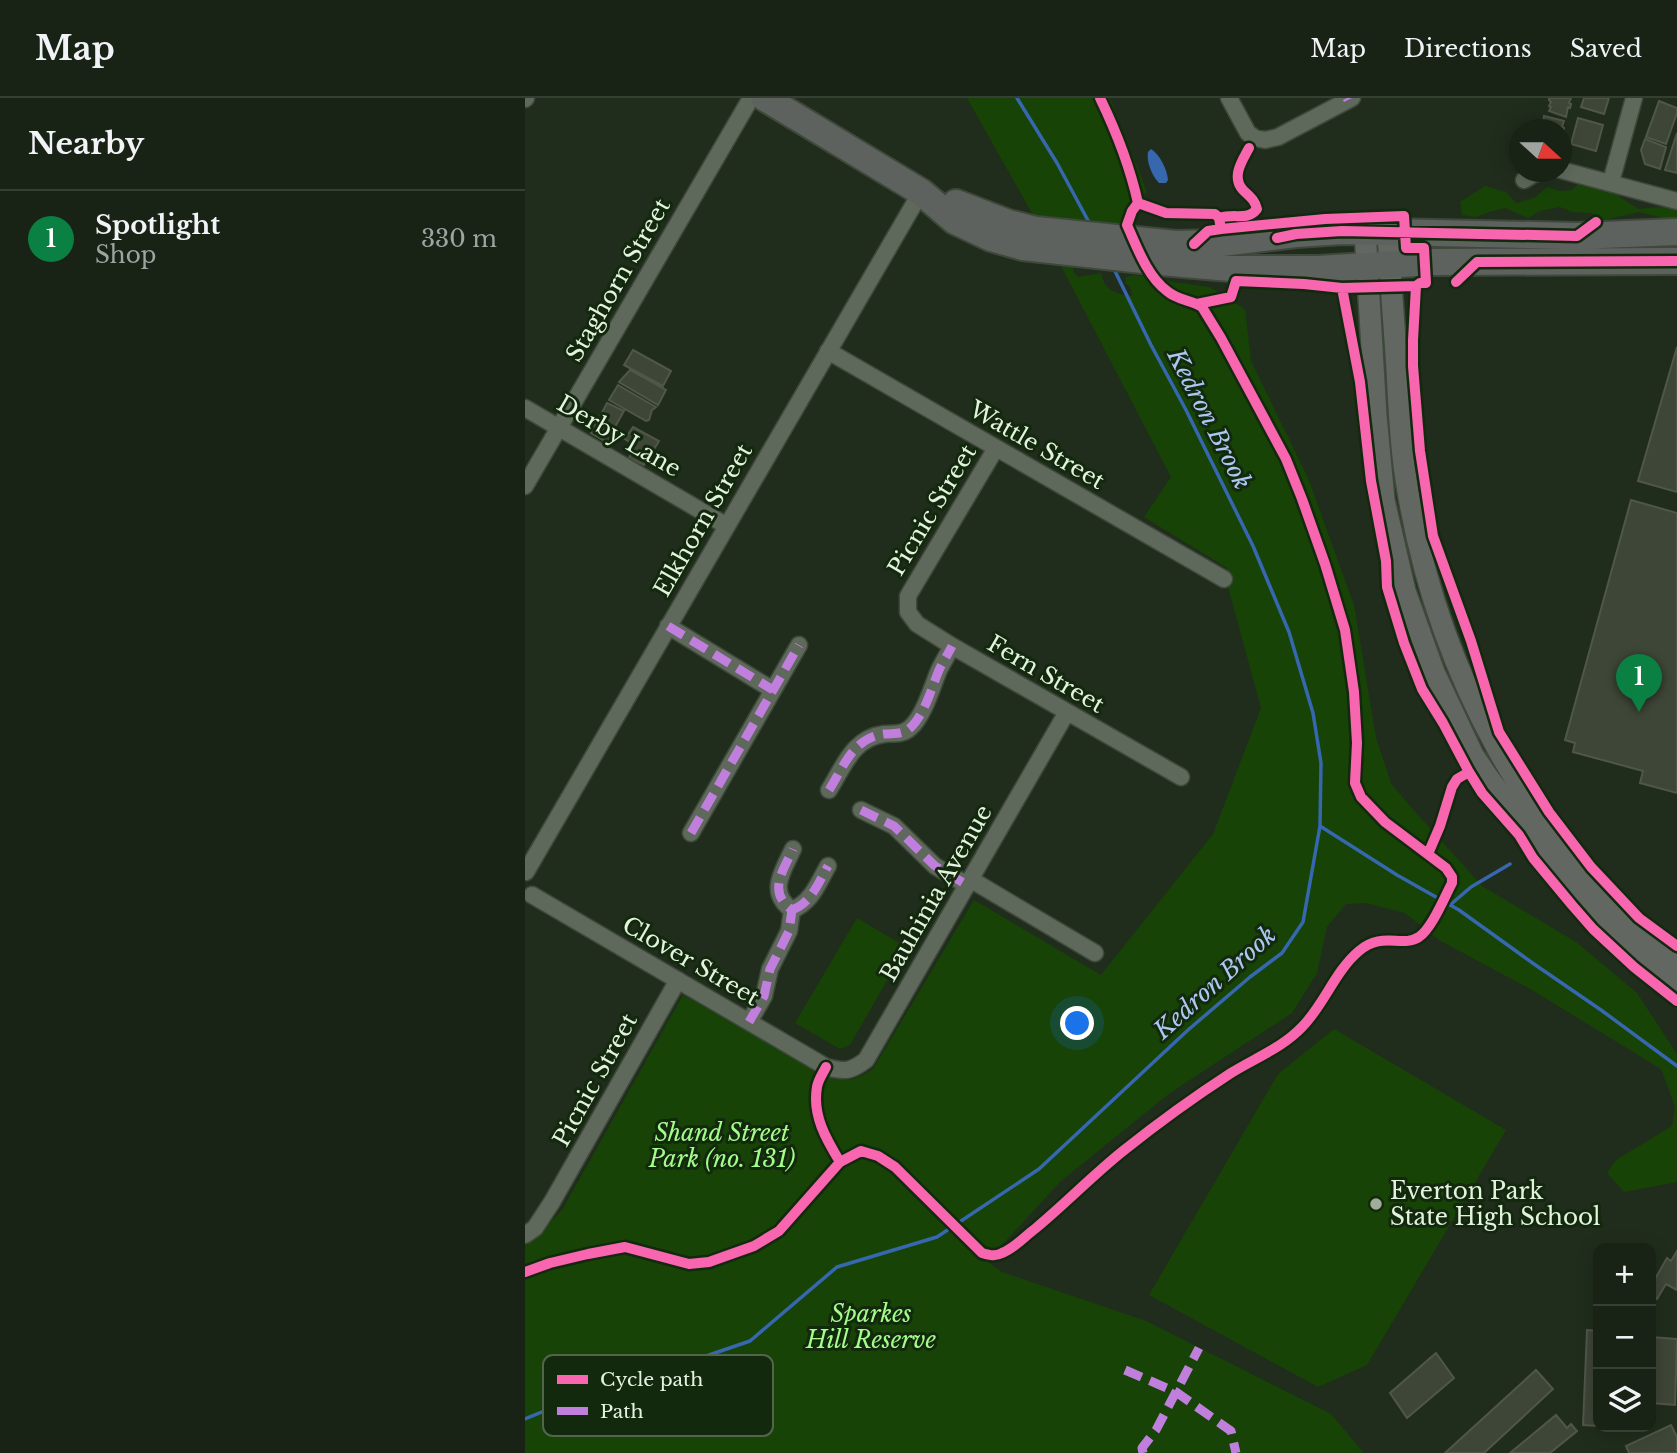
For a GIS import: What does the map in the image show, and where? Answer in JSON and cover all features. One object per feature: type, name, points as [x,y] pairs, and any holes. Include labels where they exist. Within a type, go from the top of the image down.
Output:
[{"type":"highway","points":[[765,98],[921,192],[955,221],[1007,243],[1057,242],[1155,252],[1242,269],[1276,270],[1433,262],[1665,262]]},
{"type":"highway","points":[[1155,252],[1176,244],[1222,243],[1296,234],[1377,231],[1577,236],[1677,232]]},
{"type":"highway","points":[[1644,234],[1643,244],[1665,262]]},
{"type":"main road","points":[[1377,231],[1376,415],[1384,500],[1405,591],[1434,673],[1473,755],[1533,839],[1602,923],[1646,966],[1677,989]]},
{"type":"main road","points":[[1378,265],[1405,478],[1426,576],[1456,664],[1501,757],[1545,827],[1621,917],[1677,968]]},
{"type":"street","name":"Staghorn Street","points":[[525,486],[751,98]]},
{"type":"street","points":[[1229,98],[1248,133],[1265,140],[1279,137],[1349,99]]},
{"type":"street","points":[[1611,182],[1634,98]]},
{"type":"street","points":[[1572,172],[1677,201]]},
{"type":"street","name":"Elkhorn Street","points":[[525,872],[921,192]]},
{"type":"street","name":"Wattle Street","points":[[828,351],[1224,579]]},
{"type":"street","name":"Derby Lane","points":[[525,408],[727,526]]},
{"type":"street","name":"Picnic Street","points":[[908,596],[996,448]]},
{"type":"street","name":"Fern Street","points":[[908,596],[908,612],[917,624],[1181,777]]},
{"type":"street","points":[[668,626],[773,690]]},
{"type":"street","points":[[691,833],[799,645]]},
{"type":"street","points":[[829,790],[856,746],[882,734],[898,734],[914,724],[933,690],[952,646]]},
{"type":"street","name":"Bauhinia Avenue","points":[[827,1067],[842,1071],[855,1068],[866,1060],[1067,712]]},
{"type":"street","points":[[861,810],[894,827],[936,866],[1095,953]]},
{"type":"street","points":[[792,910],[784,904],[778,893],[781,875],[793,849]]},
{"type":"street","points":[[792,910],[809,900],[828,866]]},
{"type":"street","points":[[525,872],[529,874],[535,887],[529,898]]},
{"type":"street","name":"Clover Street","points":[[529,898],[678,980],[827,1067]]},
{"type":"street","points":[[749,1022],[764,996],[770,969],[789,931],[792,910]]},
{"type":"street","name":"Picnic Street","points":[[525,1235],[534,1228],[552,1202],[678,980]]},
{"type":"green space","points":[[967,98],[1110,98],[1147,192],[1133,204],[1124,224],[1033,215]]},
{"type":"green space","points":[[1586,182],[1612,189],[1639,209],[1677,207],[1677,225],[1639,212],[1604,220],[1591,213],[1572,212],[1560,207],[1540,211],[1528,218],[1505,208],[1476,217],[1462,215],[1460,202],[1485,186],[1506,192],[1516,203],[1534,198],[1547,187],[1560,191],[1572,190],[1579,183]]},
{"type":"green space","points":[[1059,262],[1069,262],[1078,277],[1101,273],[1108,287],[1120,294],[1131,296],[1129,286],[1125,283],[1126,277],[1139,275],[1210,287],[1245,309],[1251,361],[1308,478],[1354,605],[1376,738],[1391,783],[1482,886],[1576,942],[1637,993],[1677,1054],[1677,1182],[1624,1192],[1607,1173],[1616,1160],[1672,1126],[1675,1107],[1661,1069],[1532,990],[1439,940],[1405,913],[1366,903],[1346,904],[1327,927],[1317,973],[1292,1013],[1170,1093],[1061,1181],[987,1261],[1002,1272],[1146,1321],[1331,1414],[1364,1453],[525,1453],[525,1245],[536,1238],[562,1210],[683,995],[826,1076],[855,1079],[873,1069],[974,900],[1101,975],[1213,834],[1261,708],[1225,576],[1227,568],[1144,517],[1171,477]]},
{"type":"green space","points":[[857,918],[906,947],[850,1045],[840,1049],[795,1023]]},
{"type":"green space","points":[[1334,1029],[1506,1130],[1367,1365],[1318,1387],[1149,1295],[1278,1074]]},
{"type":"water","points":[[1151,149],[1165,167],[1168,180],[1166,183],[1159,183],[1152,172],[1148,156]]},
{"type":"building","points":[[1549,98],[1571,98],[1566,117],[1549,111]]},
{"type":"building","points":[[1584,98],[1609,98],[1604,114],[1581,107]]},
{"type":"building","points":[[1659,101],[1677,108],[1666,144],[1646,137]]},
{"type":"building","points":[[1578,118],[1603,125],[1596,151],[1572,144]]},
{"type":"building","points":[[1677,133],[1677,173],[1665,170]]},
{"type":"building","points":[[1645,139],[1666,147],[1660,169],[1645,164],[1641,150]]},
{"type":"building","points":[[1677,347],[1677,492],[1638,481]]},
{"type":"building","points":[[633,350],[671,371],[663,386],[624,365]]},
{"type":"building","points":[[630,370],[666,390],[658,405],[619,382]]},
{"type":"building","points":[[618,385],[656,407],[649,420],[646,421],[609,400]]},
{"type":"building","points":[[607,403],[624,411],[612,432],[617,435],[612,445],[591,433]]},
{"type":"building","points":[[633,427],[659,441],[644,465],[629,458],[635,446],[625,439]]},
{"type":"building","points":[[1631,500],[1677,513],[1677,793],[1640,783],[1643,771],[1573,752],[1575,743],[1565,740]]},
{"type":"building","points":[[1677,1251],[1677,1290],[1666,1284],[1657,1299],[1656,1277],[1667,1258],[1671,1261]]},
{"type":"building","points":[[1587,1330],[1593,1331],[1593,1426],[1583,1425]]},
{"type":"building","points":[[1656,1337],[1677,1339],[1675,1405],[1656,1403]]},
{"type":"building","points":[[1436,1353],[1454,1378],[1407,1418],[1390,1393]]},
{"type":"building","points":[[1536,1370],[1553,1389],[1484,1453],[1445,1453]]},
{"type":"building","points":[[1556,1415],[1567,1428],[1571,1424],[1577,1431],[1550,1453],[1510,1453]]},
{"type":"building","points":[[1671,1425],[1677,1437],[1677,1453],[1629,1453],[1626,1446]]},
{"type":"waterway","name":"Kedron Brook","points":[[1017,98],[1091,226]]},
{"type":"waterway","name":"Kedron Brook","points":[[709,1355],[750,1341],[837,1267],[937,1237],[1039,1169],[1188,1030],[1282,953],[1303,922],[1320,826],[1321,763],[1313,713],[1289,632],[1253,546],[1113,267]]},
{"type":"waterway","points":[[1320,826],[1397,875],[1459,910],[1677,1066]]},
{"type":"waterway","points":[[1450,905],[1471,887],[1510,864]]},
{"type":"waterway","name":"Kedron Brook","points":[[525,1419],[543,1412]]},
{"type":"marked path","points":[[668,626],[773,690]]},
{"type":"marked path","points":[[691,833],[799,645]]},
{"type":"marked path","points":[[829,790],[851,754],[864,741],[884,734],[904,732],[915,723],[952,646]]},
{"type":"marked path","points":[[861,810],[894,826],[935,866],[967,885]]},
{"type":"marked path","points":[[749,1022],[764,996],[770,969],[789,931],[792,910],[780,896],[779,881],[793,849]]},
{"type":"marked path","points":[[792,910],[810,897],[828,866]]},
{"type":"marked path","points":[[1143,1453],[1142,1448],[1156,1430],[1199,1348]]},
{"type":"marked path","points":[[1125,1370],[1176,1392],[1231,1431],[1236,1453]]},
{"type":"cycle path","points":[[525,1272],[550,1263],[625,1247],[689,1264],[709,1262],[754,1246],[779,1231],[840,1162],[861,1151],[878,1156],[895,1167],[982,1253],[999,1254],[1020,1242],[1112,1160],[1163,1120],[1203,1091],[1294,1034],[1310,1018],[1343,968],[1359,951],[1376,942],[1412,940],[1424,933],[1452,883],[1452,877],[1446,868],[1385,822],[1361,797],[1355,783],[1357,743],[1354,692],[1345,630],[1302,499],[1286,459],[1202,307],[1167,291],[1143,261],[1127,225],[1138,203],[1135,190],[1122,149],[1100,98]]},
{"type":"cycle path","points":[[1219,218],[1250,215],[1257,209],[1238,180],[1239,169],[1249,148]]},
{"type":"cycle path","points":[[1138,203],[1166,213],[1215,214],[1219,218],[1221,229]]},
{"type":"cycle path","points":[[1194,244],[1208,231],[1221,229],[1325,219],[1404,216],[1406,248],[1424,248],[1426,283],[1416,286],[1413,366],[1420,451],[1433,536],[1471,641],[1499,732],[1549,812],[1591,867],[1639,918],[1677,946]]},
{"type":"cycle path","points":[[1277,238],[1342,231],[1577,236],[1596,222]]},
{"type":"cycle path","points":[[1456,282],[1477,262],[1677,261]]},
{"type":"cycle path","points":[[1197,304],[1231,297],[1236,281],[1342,288],[1416,286]]},
{"type":"cycle path","points":[[1342,288],[1360,382],[1371,481],[1386,561],[1387,587],[1422,689],[1482,793],[1519,835],[1533,858],[1593,929],[1634,967],[1677,1001]]},
{"type":"cycle path","points":[[1428,854],[1452,787],[1457,779],[1469,772]]},
{"type":"cycle path","points":[[826,1067],[818,1084],[818,1117],[840,1162]]},
{"type":"place","name":"Spotlight","points":[[1639,712]]},
{"type":"place","name":"Everton Park State High School","points":[[1376,1204]]},
{"type":"park label","name":"Shand Street Park (no. 131)","points":[[722,1146]]},
{"type":"park label","name":"Sparkes Hill Reserve","points":[[871,1327]]}]
